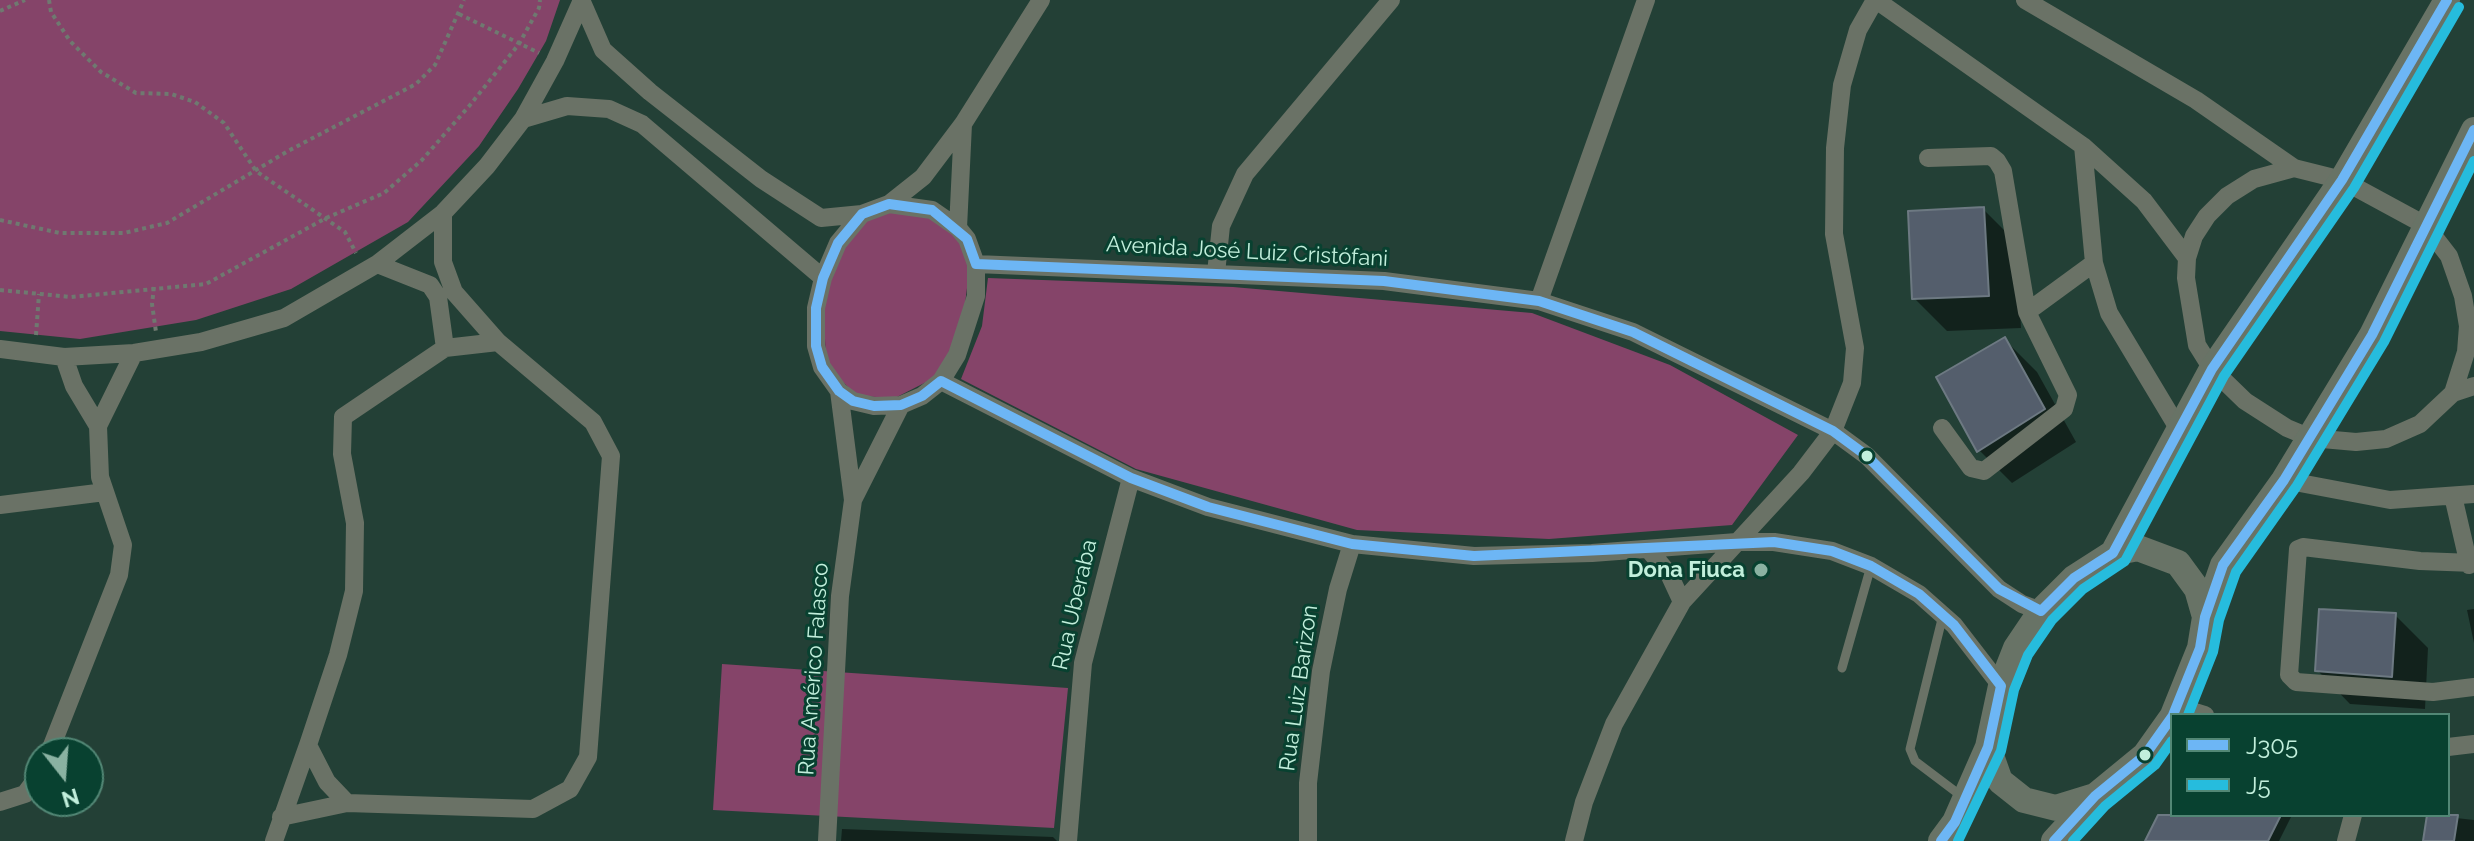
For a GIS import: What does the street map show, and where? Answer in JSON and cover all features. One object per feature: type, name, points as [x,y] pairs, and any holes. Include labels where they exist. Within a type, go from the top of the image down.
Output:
[{"type":"main road","points":[[2113,553],[2212,369],[2342,180],[2447,0]]},
{"type":"main road","points":[[2175,713],[2200,648],[2205,617],[2223,565],[2284,480],[2372,335],[2474,130]]},
{"type":"main road","points":[[1941,841],[1965,799],[1988,747],[2001,686],[2016,648],[2041,611],[2074,578],[2113,553],[2138,548],[2178,563],[2197,589],[2205,617]]},
{"type":"main road","points":[[2054,841],[2095,796],[2145,755],[2170,720]]},
{"type":"main road","points":[[1988,747],[2000,781],[2024,800],[2056,808],[2095,796]]},
{"type":"street","points":[[582,1],[603,50],[675,112],[801,208],[821,218],[862,214],[889,204],[923,177],[963,124],[1041,0]]},
{"type":"street","points":[[1216,273],[1221,226],[1245,174],[1391,0]]},
{"type":"street","points":[[1539,301],[1646,0]]},
{"type":"street","points":[[1574,841],[1584,802],[1614,724],[1682,602],[1801,473],[1833,431],[1852,383],[1855,348],[1834,234],[1835,148],[1842,85],[1858,30],[1876,0],[2083,146],[2144,201],[2187,258]]},
{"type":"street","points":[[2025,0],[2196,100],[2294,168],[2342,180],[2425,225],[2449,256],[2468,300],[2466,352],[2453,393]]},
{"type":"street","points":[[0,349],[64,357],[134,353],[201,342],[284,318],[377,264],[443,213],[487,166],[523,119],[555,61],[582,1]]},
{"type":"street","points":[[523,119],[567,106],[609,109],[642,124],[823,278]]},
{"type":"street","points":[[655,135],[675,112]]},
{"type":"street","points":[[958,228],[963,124]]},
{"type":"street","points":[[2083,146],[2094,263],[2109,313],[2178,428]]},
{"type":"street","points":[[1928,158],[1991,156],[2003,171],[2027,312],[2068,395],[2064,409],[1979,472],[1971,468],[1942,428]]},
{"type":"street","points":[[2294,168],[2254,179],[2227,196],[2207,216],[2187,258],[2191,318],[2197,345],[2212,369],[2245,401],[2287,428],[2311,438],[2356,442],[2386,439],[2420,424],[2453,393],[2474,386]]},
{"type":"street","points":[[862,214],[838,243],[823,278],[816,308],[816,346],[822,367],[839,391],[853,401],[874,406],[901,405],[922,396],[941,381],[967,330],[976,296],[976,264],[967,239],[958,228],[932,210],[889,204]]},
{"type":"street","points":[[443,213],[445,348]]},
{"type":"street","points":[[2027,312],[2094,263]]},
{"type":"street","points":[[281,817],[347,803],[533,809],[570,789],[588,757],[611,456],[593,422],[446,294],[377,264]]},
{"type":"street","name":"Avenida José Luiz Cristófani","points":[[976,264],[1384,281],[1539,301],[1633,332],[1833,431],[1867,456],[1999,589],[2041,611]]},
{"type":"street","points":[[274,841],[338,655],[354,591],[355,523],[342,454],[343,417],[445,348],[498,342]]},
{"type":"street","points":[[55,737],[119,575],[123,545],[100,477],[98,426],[134,353]]},
{"type":"street","points":[[64,357],[74,386],[98,426]]},
{"type":"street","points":[[941,381],[1131,478],[1208,507],[1352,544],[1474,556],[1737,542],[1774,542],[1832,551],[1871,566],[1919,594],[1983,658],[2001,686]]},
{"type":"street","name":"Rua Américo Falasco","points":[[827,841],[840,596],[853,500],[839,391]]},
{"type":"street","name":"Rua Américo Falasco","points":[[853,500],[901,405]]},
{"type":"street","name":"Rua Uberaba","points":[[1068,841],[1083,663],[1131,478]]},
{"type":"street","points":[[2284,480],[2390,500],[2474,494]]},
{"type":"street","points":[[0,505],[105,492]]},
{"type":"street","points":[[2453,496],[2471,564],[2303,547],[2298,549],[2289,675],[2296,682],[2433,692],[2474,687]]},
{"type":"street","name":"Rua Luiz Barizon","points":[[1308,841],[1308,783],[1321,671],[1338,589],[1352,544]]},
{"type":"street","points":[[1648,549],[1669,574],[1682,602]]},
{"type":"street","points":[[2450,747],[2474,744]]},
{"type":"street","points":[[308,745],[327,782],[347,803]]},
{"type":"street","points":[[0,802],[24,794]]},
{"type":"street","points":[[2346,841],[2352,817]]},
{"type":"lane","points":[[1842,668],[1871,566]]},
{"type":"lane","points":[[1943,615],[1910,749],[1915,761],[1965,799]]},
{"type":"path","points":[[0,11],[25,0]]},
{"type":"path","points":[[49,0],[51,12],[70,41],[101,72],[136,93],[171,94],[195,102],[224,123],[256,171],[345,232],[356,252],[350,279]]},
{"type":"path","points":[[0,220],[60,233],[124,233],[167,223],[416,84],[435,65],[464,0]]},
{"type":"path","points":[[0,290],[71,297],[206,284],[326,218],[384,193],[422,160],[519,44],[539,8],[540,0]]},
{"type":"path","points":[[459,14],[555,61]]},
{"type":"path","points":[[154,287],[152,304],[159,349]]},
{"type":"path","points":[[34,353],[39,294]]},
{"type":"shaded area","points":[[0,0],[560,0],[546,41],[479,146],[408,222],[291,289],[196,320],[80,339],[0,331]]},
{"type":"shaded area","points":[[889,211],[929,215],[956,234],[970,264],[962,328],[938,376],[895,398],[857,396],[826,365],[824,312],[829,275],[845,244],[865,218]]},
{"type":"shaded area","points":[[988,278],[1233,287],[1532,313],[1670,365],[1798,435],[1732,525],[1549,539],[1357,530],[1136,469],[961,379],[982,326]]},
{"type":"shaded area","points":[[722,664],[1068,688],[1054,828],[713,810]]},
{"type":"building","points":[[1984,207],[1989,296],[1912,299],[1908,211]]},
{"type":"building","points":[[2005,337],[2045,409],[1977,452],[1936,377]]},
{"type":"building","points":[[2319,609],[2396,613],[2392,677],[2315,671]]},
{"type":"building","points":[[2158,815],[2280,817],[2268,841],[2145,841]]},
{"type":"building","points":[[2458,815],[2454,841],[2423,841],[2427,817]]},
{"type":"transit line","name":"J305","points":[[1941,841],[1955,822],[1988,747],[2001,686],[1954,625],[1919,594],[1871,566],[1832,551],[1774,542],[1474,556],[1352,544],[1208,507],[1131,478],[941,381],[922,396],[901,405],[874,406],[853,401],[839,391],[822,367],[816,346],[816,308],[823,278],[838,243],[862,214],[889,204],[932,210],[967,239],[976,264],[1384,281],[1539,301],[1633,332],[1833,431],[1867,456],[1999,589],[2041,611],[2074,578],[2113,553],[2212,369],[2342,180],[2447,0]]},
{"type":"transit line","name":"J5","points":[[1958,841],[2001,751],[2014,690],[2028,655],[2052,620],[2083,589],[2125,561],[2224,376],[2354,188],[2459,7]]},
{"type":"transit line","name":"J305","points":[[2174,713],[2200,648],[2205,617],[2223,565],[2284,480],[2372,335],[2474,130]]},
{"type":"transit line","name":"J5","points":[[2189,713],[2213,652],[2219,620],[2236,572],[2296,487],[2384,342],[2474,161]]},
{"type":"transit line","name":"J305","points":[[2054,841],[2095,796],[2145,755],[2170,720]]},
{"type":"transit line","name":"J5","points":[[2073,841],[2105,806],[2155,765],[2170,744]]},
{"type":"place","name":"Dona Fiuca","points":[[1761,570]]}]
